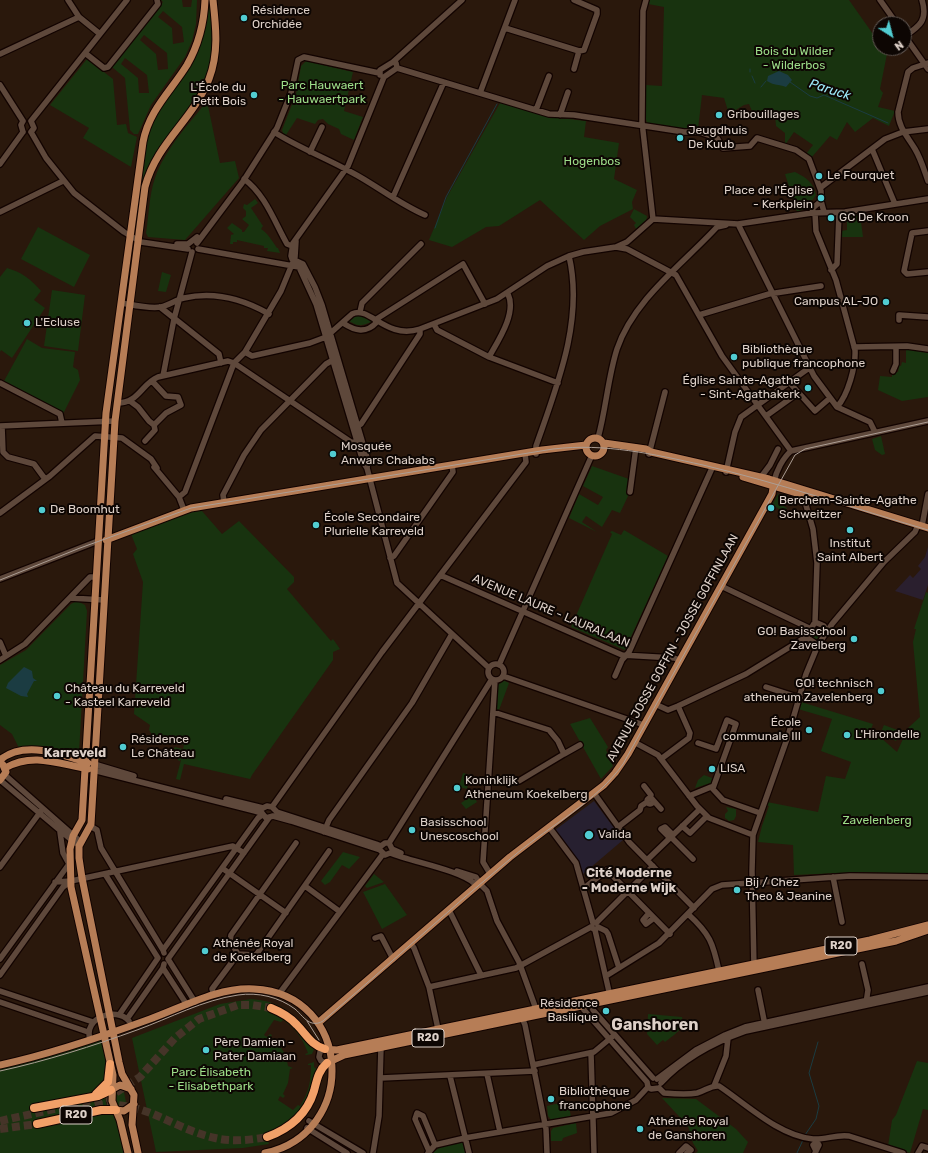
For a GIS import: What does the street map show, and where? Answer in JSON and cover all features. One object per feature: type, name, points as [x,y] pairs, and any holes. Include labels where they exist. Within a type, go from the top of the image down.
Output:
[{"type":"highway","points":[[271,1008],[288,1017],[298,1025],[312,1042],[328,1049]]},
{"type":"highway","points":[[267,1137],[289,1126],[303,1113],[312,1096],[318,1074],[330,1061]]},
{"type":"highway","points":[[89,1098],[98,1093],[107,1084],[110,1078],[110,1064]]},
{"type":"highway","name":"R20","points":[[34,1108],[89,1098],[112,1090]]},
{"type":"highway","name":"R20","points":[[37,1124],[100,1110],[116,1110]]},
{"type":"main road","points":[[128,1153],[121,1122],[112,1101],[113,1081],[110,1064],[103,1035],[96,1020],[69,864],[73,839],[82,820],[105,421],[144,137],[148,124],[159,103],[186,66],[194,52],[202,27],[205,0]]},
{"type":"main road","points":[[138,1153],[132,1124],[134,1104],[132,1089],[121,1070],[79,858],[80,844],[90,826],[115,421],[145,187],[152,167],[162,148],[202,94],[213,65],[216,34],[214,0]]},
{"type":"main road","points":[[588,450],[590,439],[598,438],[604,445],[635,448],[712,468],[761,477],[773,487],[818,493],[923,527]]},
{"type":"main road","points":[[98,542],[108,536],[184,508],[525,453],[588,450],[599,455],[604,445]]},
{"type":"main road","points":[[726,471],[773,487],[803,495],[811,495],[841,501]]},
{"type":"main road","name":"AVENUE JOSSE GOFFIN - JOSSE GOFFINLAAN","points":[[477,884],[594,793],[615,773],[634,742],[721,586],[773,487]]},
{"type":"main road","points":[[91,678],[99,679]]},
{"type":"main road","points":[[2,771],[18,761],[39,759],[94,767]]},
{"type":"main road","name":"AVENUE JOSSE GOFFIN - JOSSE GOFFINLAAN","points":[[477,884],[517,848],[524,846]]},
{"type":"main road","points":[[318,1023],[411,944],[477,884]]},
{"type":"main road","name":"R20","points":[[330,1061],[381,1047],[521,1015],[754,967],[897,934],[928,925]]},
{"type":"main road","name":"R20","points":[[611,997],[719,971],[754,967],[896,941],[928,930]]},
{"type":"main road","points":[[0,1065],[53,1051],[89,1036],[103,1035],[113,1032],[129,1022],[187,1005],[216,994],[247,989],[279,994],[299,1004],[318,1023],[327,1038],[330,1061],[330,1090],[325,1104],[301,1136],[282,1147],[265,1153]]},
{"type":"main road","name":"R20","points":[[328,1049],[337,1050],[438,1029],[521,1015],[536,1009],[581,1003]]},
{"type":"main road","points":[[112,1090],[120,1085],[132,1089]]},
{"type":"main road","points":[[116,1110],[124,1111],[134,1104]]},
{"type":"street","points":[[68,0],[79,16],[100,34]]},
{"type":"street","points":[[31,121],[127,0]]},
{"type":"street","points":[[85,53],[104,68],[108,67],[158,4],[157,0]]},
{"type":"street","points":[[379,73],[380,70],[393,62],[462,0]]},
{"type":"street","points":[[480,93],[515,0]]},
{"type":"street","points":[[574,0],[596,10],[597,14],[584,50],[580,51],[574,68]]},
{"type":"street","points":[[646,0],[643,11],[642,31],[643,126],[653,219]]},
{"type":"street","points":[[880,0],[891,16]]},
{"type":"street","points":[[912,31],[923,22],[924,8],[922,0]]},
{"type":"street","points":[[0,54],[79,16]]},
{"type":"street","points":[[505,28],[580,51]]},
{"type":"street","points":[[912,45],[927,66],[913,68],[908,72],[898,112],[898,119],[903,132],[925,163],[928,181]]},
{"type":"street","points":[[163,376],[174,318],[193,246],[244,179],[274,132],[283,116],[291,93],[298,60],[304,57],[379,73],[384,77]]},
{"type":"street","points":[[393,62],[396,63],[397,68]]},
{"type":"street","points":[[179,497],[185,492],[234,364],[245,352],[269,314],[281,291],[292,262],[295,244],[309,219],[346,170],[384,77],[397,68]]},
{"type":"street","points":[[397,68],[560,116],[574,115],[684,132],[699,132],[717,138],[723,148],[750,146],[757,138],[796,150],[808,159],[819,185],[824,212]]},
{"type":"street","points":[[536,110],[549,76]]},
{"type":"street","points":[[393,197],[444,82]]},
{"type":"street","points":[[1,88],[23,121],[21,125],[23,132]]},
{"type":"street","points":[[560,116],[568,92]]},
{"type":"street","points":[[23,121],[31,121]]},
{"type":"street","points":[[31,121],[34,128],[31,132]]},
{"type":"street","points":[[310,152],[322,126]]},
{"type":"street","points":[[819,185],[885,139],[903,132],[928,129]]},
{"type":"street","points":[[23,132],[31,132]]},
{"type":"street","points":[[0,164],[23,132]]},
{"type":"street","points":[[31,132],[53,167],[74,193],[138,240],[172,245],[193,246],[292,262],[301,262],[308,271],[318,295],[333,360],[357,443],[364,462],[373,478],[390,558],[397,583],[489,668]]},
{"type":"street","points":[[274,132],[346,170],[409,208],[425,215]]},
{"type":"street","points":[[872,149],[895,204]]},
{"type":"street","points":[[244,179],[252,185],[284,236],[295,244]]},
{"type":"street","points":[[0,212],[63,181]]},
{"type":"street","points":[[653,219],[716,225],[738,224],[814,213],[838,213],[928,199]]},
{"type":"street","points":[[821,201],[813,208],[816,231],[837,284],[854,347],[856,361],[844,398],[837,407]]},
{"type":"street","points":[[831,270],[837,264],[838,213]]},
{"type":"street","points":[[627,246],[653,219]]},
{"type":"street","points":[[738,224],[809,368],[837,407],[870,422],[875,432]]},
{"type":"street","points":[[598,438],[617,349],[623,334],[635,314],[672,271],[716,225]]},
{"type":"street","points":[[928,231],[912,233],[904,271],[906,274],[928,272]]},
{"type":"street","points":[[360,312],[362,302],[421,244]]},
{"type":"street","points":[[245,352],[252,356],[310,343],[328,335],[352,314],[360,312],[369,315],[376,321],[396,331],[411,332],[508,294],[547,266],[569,256],[583,252],[627,246],[672,271],[676,275],[722,356],[791,451]]},
{"type":"street","points":[[536,452],[536,446],[564,361],[572,316],[573,295],[569,256]]},
{"type":"street","points":[[343,323],[354,330],[369,329],[376,321],[463,264],[485,304]]},
{"type":"street","points":[[699,315],[772,294],[821,286]]},
{"type":"street","points":[[489,357],[506,322],[510,308],[508,294]]},
{"type":"street","points":[[121,303],[160,307],[179,300],[204,296],[227,297],[250,304],[269,314]]},
{"type":"street","points":[[160,307],[219,354],[221,363]]},
{"type":"street","points":[[899,315],[928,317]]},
{"type":"street","points":[[434,324],[437,330],[489,357],[558,382]]},
{"type":"street","points":[[358,426],[361,424],[415,343],[420,334],[420,329]]},
{"type":"street","points":[[411,332],[415,343]]},
{"type":"street","points":[[328,335],[358,426],[368,461],[367,468]]},
{"type":"street","points":[[854,347],[896,348],[907,346],[928,349]]},
{"type":"street","points":[[893,371],[896,364],[896,348]]},
{"type":"street","points":[[224,502],[223,495],[250,446],[267,423],[333,360]]},
{"type":"street","points":[[117,403],[130,401],[152,381],[163,376],[221,363],[232,362],[351,442],[357,443]]},
{"type":"street","points":[[726,471],[736,430],[741,417],[809,368]]},
{"type":"street","points":[[152,381],[166,396],[178,396],[181,405],[166,414],[154,425]]},
{"type":"street","points":[[789,382],[815,411],[830,398]]},
{"type":"street","points":[[0,383],[60,414],[62,423]]},
{"type":"street","points":[[650,452],[665,392]]},
{"type":"street","points":[[766,416],[798,393]]},
{"type":"street","points":[[130,401],[138,407],[154,425],[155,430],[142,445]]},
{"type":"street","points":[[0,459],[3,452],[1,426],[115,421]]},
{"type":"street","points":[[773,487],[777,472],[791,451],[928,421]]},
{"type":"street","points":[[0,513],[45,479],[95,436],[122,438],[142,445],[148,458],[151,459],[156,468],[179,497],[184,508]]},
{"type":"street","points":[[630,492],[635,448]]},
{"type":"street","points":[[761,477],[770,465],[778,449]]},
{"type":"street","points":[[499,665],[523,611],[588,450]]},
{"type":"street","points":[[3,452],[8,457]]},
{"type":"street","points":[[0,991],[85,1020],[96,1020],[110,1014],[119,1015],[129,1022],[132,1011],[163,966],[230,874],[418,603],[526,462],[525,453]]},
{"type":"street","points":[[0,459],[8,457],[32,462],[45,479]]},
{"type":"street","points":[[390,558],[394,556],[453,472],[452,465]]},
{"type":"street","points":[[615,676],[625,656],[629,652],[712,468]]},
{"type":"street","points":[[754,967],[752,882],[753,835],[782,755],[818,645],[826,633],[884,562],[915,532],[923,527],[928,494]]},
{"type":"street","points":[[655,704],[668,710],[678,706],[746,674],[806,637],[816,622],[817,563],[813,529],[803,495]]},
{"type":"street","points":[[0,579],[98,542]]},
{"type":"street","points":[[0,582],[98,542]]},
{"type":"street","name":"AVENUE LAURE - LAURALAAN","points":[[440,575],[625,656],[674,658],[680,660]]},
{"type":"street","points":[[0,660],[25,644],[70,598],[78,595],[90,577],[96,577]]},
{"type":"street","points":[[721,586],[811,629]]},
{"type":"street","points":[[78,595],[95,600],[104,600]]},
{"type":"street","points":[[816,622],[824,626],[826,633]]},
{"type":"street","points":[[324,830],[329,820],[412,703],[452,634]]},
{"type":"street","points":[[806,637],[818,645]]},
{"type":"street","points":[[0,642],[6,656]]},
{"type":"street","points":[[489,872],[483,862],[495,691],[493,679],[488,674],[489,668],[495,664],[499,665]]},
{"type":"street","points":[[499,665],[503,670],[503,676]]},
{"type":"street","points":[[279,994],[339,911],[385,843],[389,843],[493,679],[503,676],[644,724]]},
{"type":"street","points":[[766,686],[800,698]]},
{"type":"street","points":[[486,689],[489,687],[495,691]]},
{"type":"street","points":[[661,759],[690,736],[678,706]]},
{"type":"street","points":[[493,712],[549,730],[558,742],[564,754]]},
{"type":"street","points":[[698,742],[716,749],[727,720],[736,724],[713,788]]},
{"type":"street","points":[[634,742],[658,755],[689,796],[712,821],[753,835]]},
{"type":"street","points":[[489,780],[519,781],[580,745]]},
{"type":"street","points":[[94,767],[262,812],[265,817],[272,813]]},
{"type":"street","points":[[2,771],[60,832],[73,839]]},
{"type":"street","points":[[644,786],[650,795],[650,800],[661,808]]},
{"type":"street","points":[[689,796],[708,788],[713,788]]},
{"type":"street","points":[[713,788],[724,800],[760,813]]},
{"type":"street","points":[[594,793],[629,842],[694,908]]},
{"type":"street","points":[[618,827],[640,810],[641,806],[650,800]]},
{"type":"street","points":[[119,1015],[267,806],[272,813],[381,850],[391,851],[476,877],[477,884],[487,891],[497,921],[521,966],[536,1009]]},
{"type":"street","points":[[647,860],[700,809]]},
{"type":"street","points":[[41,811],[80,844]]},
{"type":"street","points":[[0,867],[41,811]]},
{"type":"street","points":[[682,826],[690,833],[707,816]]},
{"type":"street","points":[[90,826],[97,830],[101,848],[195,1002]]},
{"type":"street","points":[[549,827],[576,863],[594,926],[611,997]]},
{"type":"street","points":[[0,959],[69,864],[63,853],[60,832]]},
{"type":"street","points":[[671,837],[693,858]]},
{"type":"street","points":[[238,954],[230,941],[231,934],[296,843]]},
{"type":"street","points":[[389,843],[391,851]]},
{"type":"street","points":[[57,882],[71,881],[233,846],[244,853]]},
{"type":"street","points":[[238,954],[256,955],[329,851]]},
{"type":"street","points":[[429,987],[521,966],[594,926],[653,866]]},
{"type":"street","points":[[222,868],[286,913]]},
{"type":"street","points":[[583,889],[607,870],[670,934]]},
{"type":"street","points":[[105,874],[187,1005]]},
{"type":"street","points":[[833,877],[842,922]]},
{"type":"street","points":[[606,976],[659,943],[670,934],[714,888],[730,883],[833,877],[928,877]]},
{"type":"street","points":[[0,975],[62,887],[71,881]]},
{"type":"street","points":[[57,882],[62,887]]},
{"type":"street","points":[[305,886],[339,911]]},
{"type":"street","points":[[449,910],[481,975]]},
{"type":"street","points":[[649,913],[643,920],[646,924],[654,918]]},
{"type":"street","points":[[688,914],[703,928],[711,939],[719,971]]},
{"type":"street","points":[[594,926],[606,931],[608,934],[619,968]]},
{"type":"street","points":[[375,938],[380,936],[393,959]]},
{"type":"street","points":[[411,944],[414,948],[429,987],[438,1029]]},
{"type":"street","points":[[216,994],[215,985],[238,954]]},
{"type":"street","points":[[862,964],[868,990],[866,1003]]},
{"type":"street","points":[[866,1003],[928,987]]},
{"type":"street","points":[[758,990],[765,1024]]},
{"type":"street","points":[[581,1003],[651,1089],[686,1056],[710,1042],[745,1027],[928,992]]},
{"type":"street","points":[[589,1001],[615,1034],[657,1082],[664,1093],[698,1093],[714,1086],[719,1086],[749,1108],[781,1128],[811,1139],[823,1139],[840,1135],[903,1153]]},
{"type":"street","points":[[0,1002],[82,1029],[89,1036],[96,1020]]},
{"type":"street","points":[[124,1006],[124,1010],[126,1012],[132,1011]]},
{"type":"street","points":[[521,1015],[535,1071],[545,1125],[547,1153]]},
{"type":"street","points":[[82,1029],[86,1026],[85,1020]]},
{"type":"street","points":[[435,1145],[423,1116],[417,1113],[414,1116],[429,1152],[435,1145],[465,1138],[611,1113],[625,1107],[641,1096],[648,1084],[657,1082],[688,1060],[728,1038],[765,1024]]},
{"type":"street","points":[[533,1065],[591,1053],[615,1034]]},
{"type":"street","points":[[714,1086],[726,1056],[728,1038]]},
{"type":"street","points":[[373,1153],[379,1116],[381,1047]]},
{"type":"street","points":[[328,1049],[320,1052],[318,1057],[320,1060],[330,1061]]},
{"type":"street","points":[[591,1053],[594,1153]]},
{"type":"street","points":[[381,1078],[535,1071]]},
{"type":"street","points":[[487,1074],[500,1132]]},
{"type":"street","points":[[450,1076],[469,1153]]},
{"type":"street","points":[[309,1125],[347,1153]]},
{"type":"street","points":[[309,1125],[363,1153]]},
{"type":"street","points":[[679,1153],[686,1146],[691,1150],[687,1153]]},
{"type":"street","points":[[918,1153],[922,1146],[928,1148]]},
{"type":"shaded area","points":[[928,547],[928,585],[923,600],[895,591],[910,575],[913,578],[921,569],[918,566],[925,557]]},
{"type":"shaded area","name":"Valida","points":[[594,801],[623,840],[583,874],[576,858],[555,830]]},
{"type":"green space","points":[[161,0],[182,0],[183,7],[191,7],[192,0],[197,0],[196,24],[192,41],[185,57],[151,105],[138,134],[134,134],[130,130],[125,78],[112,67],[163,2]],"holes":[[[163,11],[182,27],[184,42],[173,44],[172,28],[158,17]],[[144,35],[167,53],[168,69],[158,70],[156,54],[140,40]],[[125,58],[147,75],[149,93],[139,93],[138,78],[121,64]]]},
{"type":"green space","name":"Bois du Wilder - Wilderbos","points":[[649,0],[849,0],[872,33],[872,56],[887,56],[880,89],[883,93],[878,107],[895,111],[889,126],[873,118],[855,132],[847,122],[837,140],[830,136],[811,158],[806,154],[813,145],[794,132],[785,145],[785,133],[776,126],[775,116],[763,118],[754,116],[749,104],[744,105],[729,114],[724,98],[702,95],[698,129],[691,130],[647,123],[645,116],[646,85],[662,86],[664,7],[648,4]]},
{"type":"green space","points":[[206,1],[212,2],[215,39],[207,78],[144,187],[138,187],[149,126],[191,61]]},
{"type":"green space","points":[[87,59],[113,79],[117,125],[126,124],[128,133],[137,137],[131,167],[83,138],[89,128],[50,105]]},
{"type":"green space","name":"Parc Hauwaert - Hauwaertpark","points":[[306,61],[353,72],[344,111],[363,117],[354,140],[341,134],[339,129],[328,124],[323,119],[318,120],[315,124],[297,118],[286,135],[283,133],[282,130],[296,94],[301,66]]},
{"type":"green space","points":[[207,101],[220,163],[235,161],[239,178],[185,240],[148,237],[146,233],[150,198],[159,167],[178,137]]},
{"type":"green space","name":"Hogenbos","points":[[500,103],[551,117],[586,121],[584,137],[619,143],[614,179],[637,190],[632,202],[633,209],[600,226],[584,240],[540,200],[499,226],[486,227],[452,247],[429,240],[447,197]]},
{"type":"green space","points":[[795,172],[809,181],[816,195],[807,208],[797,212],[785,174]]},
{"type":"green space","points":[[255,199],[258,203],[251,208],[263,226],[261,229],[270,237],[280,253],[267,251],[268,248],[264,248],[264,246],[237,240],[237,242],[230,244],[231,235],[234,234],[227,228],[232,223],[244,232],[249,225],[242,219],[246,216],[246,211],[243,208],[244,204],[247,205]]},
{"type":"green space","points":[[634,209],[647,216],[646,222],[636,229],[634,225],[636,223],[630,217]]},
{"type":"green space","points":[[860,214],[863,237],[841,237],[841,231],[847,230],[847,217],[843,216]]},
{"type":"green space","points":[[38,227],[90,255],[74,287],[21,259]]},
{"type":"green space","points":[[7,268],[30,280],[41,291],[34,300],[45,308],[12,358],[1,350],[0,352],[0,277]]},
{"type":"green space","points":[[162,272],[171,275],[166,292],[158,291]]},
{"type":"green space","points":[[52,290],[85,295],[78,351],[44,346]]},
{"type":"green space","points":[[362,314],[373,321],[361,325],[349,321],[355,316]]},
{"type":"green space","points":[[27,339],[42,348],[75,352],[73,367],[78,370],[80,380],[63,414],[4,381]]},
{"type":"green space","points":[[906,348],[928,350],[928,397],[902,401],[878,390],[880,376],[892,377],[892,372],[898,372],[899,365],[901,366],[902,362],[906,363]]},
{"type":"green space","points":[[881,436],[885,454],[882,455],[875,450],[872,439]]},
{"type":"green space","points":[[592,466],[629,479],[630,492],[620,513],[612,510],[602,527],[586,516],[582,522],[597,532],[569,518],[579,494],[598,505],[603,497],[583,486]]},
{"type":"green space","points":[[778,494],[786,496],[782,505],[787,508],[785,512],[772,505]]},
{"type":"green space","points":[[202,511],[222,534],[239,521],[294,577],[294,582],[287,589],[331,641],[333,639],[340,649],[333,652],[333,660],[250,779],[184,764],[180,780],[176,779],[181,760],[179,761],[174,755],[174,748],[183,749],[184,745],[153,736],[149,730],[150,725],[134,714],[143,582],[133,554],[137,549],[131,534],[181,513]]},
{"type":"green space","points":[[624,530],[668,556],[625,650],[571,627],[612,534],[610,532],[612,531],[621,535]]},
{"type":"green space","name":"Zavelenberg","points":[[926,592],[928,593],[928,874],[861,872],[794,875],[793,845],[758,842],[769,806],[765,805],[767,802],[818,812],[826,776],[845,779],[851,762],[821,751],[832,719],[798,709],[801,702],[873,724],[871,729],[897,752],[908,728],[920,717],[913,642],[916,629],[914,629]]},
{"type":"green space","points":[[77,601],[85,605],[87,611],[79,753],[77,755],[40,746],[19,748],[12,734],[0,725],[0,665],[26,650],[71,604]]},
{"type":"green space","points":[[816,626],[824,630],[816,641],[810,636]]},
{"type":"green space","points":[[503,680],[509,683],[499,710],[497,709],[498,685]]},
{"type":"green space","points":[[590,718],[608,747],[606,750],[613,766],[601,779],[570,724]]},
{"type":"green space","points":[[884,725],[900,731],[896,741],[880,734]]},
{"type":"green space","points":[[463,773],[470,775],[467,789],[459,787]]},
{"type":"green space","points":[[704,775],[712,778],[711,783],[695,788],[698,780]]},
{"type":"green space","points":[[473,795],[477,802],[466,809],[461,803]]},
{"type":"green space","points":[[726,807],[736,809],[736,816],[734,820],[729,821],[725,818],[725,814],[728,811]]},
{"type":"green space","points":[[343,852],[360,857],[349,869],[342,865],[330,882],[325,885],[321,881]]},
{"type":"green space","points":[[374,874],[384,882],[367,888],[365,886]]},
{"type":"green space","points":[[385,884],[407,915],[382,929],[363,892]]},
{"type":"green space","name":"Parc Élisabeth - Elisabethpark","points":[[251,999],[274,1004],[291,1013],[319,1043],[312,1039],[292,1017],[272,1007],[271,1010],[289,1020],[315,1047],[312,1054],[306,1055],[305,1054],[308,1053],[306,1048],[295,1030],[283,1020],[281,1022],[274,1020],[264,1035],[267,1037],[270,1034],[272,1035],[271,1037],[280,1046],[287,1057],[290,1057],[291,1060],[287,1061],[288,1066],[293,1068],[290,1069],[288,1083],[283,1094],[285,1096],[283,1098],[280,1096],[278,1100],[293,1110],[298,1105],[300,1106],[306,1096],[310,1081],[311,1065],[308,1064],[314,1062],[314,1067],[318,1070],[308,1100],[300,1113],[288,1123],[266,1134],[268,1138],[284,1131],[303,1115],[313,1100],[321,1073],[323,1076],[315,1099],[310,1108],[298,1124],[290,1131],[268,1141],[269,1144],[243,1148],[156,1152],[132,1038],[220,1004]]},
{"type":"green space","points":[[648,1014],[682,1017],[682,1025],[672,1037],[665,1042],[663,1040],[657,1045],[647,1034]]},
{"type":"green space","points":[[102,1039],[107,1065],[105,1093],[107,1106],[110,1111],[116,1115],[125,1153],[0,1153],[0,1067]]},
{"type":"green space","points":[[917,1061],[928,1063],[928,1110],[923,1109],[910,1153],[888,1146],[892,1120],[896,1115]]},
{"type":"green space","points":[[118,1088],[126,1090],[124,1092],[126,1102],[130,1104],[121,1109],[116,1106],[114,1094]]},
{"type":"green space","points":[[662,1098],[696,1099],[736,1129],[748,1142],[743,1153],[696,1153],[698,1151],[693,1143],[688,1126]]},
{"type":"green space","points":[[568,1101],[571,1117],[551,1120],[548,1116],[547,1106]]},
{"type":"green space","points":[[576,1123],[577,1133],[563,1138],[562,1141],[551,1141],[551,1131],[553,1128]]},
{"type":"green space","points":[[461,1142],[464,1144],[466,1153],[432,1153],[440,1147]]},
{"type":"water","points":[[779,71],[788,75],[792,80],[786,87],[772,84],[767,81],[768,76]]},
{"type":"water","points":[[24,667],[32,671],[33,678],[37,681],[34,681],[27,694],[28,697],[21,696],[6,688],[8,683]]},
{"type":"waterway","name":"Paruck","points":[[752,76],[755,83]]},
{"type":"waterway","name":"Paruck","points":[[761,87],[766,81]]},
{"type":"waterway","name":"Paruck","points":[[790,82],[810,96],[817,98],[824,95],[888,123]]},
{"type":"waterway","points":[[435,228],[446,197],[497,104]]},
{"type":"waterway","points":[[805,1135],[816,1119],[819,1106],[809,1073],[818,1042]]},
{"type":"waterway","points":[[797,1153],[803,1140]]},
{"type":"tunnel","points":[[0,1121],[109,1097],[140,1077],[175,1038],[199,1019],[238,1005],[252,1005],[271,1008]]},
{"type":"tunnel","points":[[95,1106],[113,1105],[143,1110],[184,1128],[215,1138],[241,1140],[267,1137]]},
{"type":"tunnel","points":[[0,1129],[37,1124]]},
{"type":"tram line","points":[[0,1071],[35,1063],[86,1047],[137,1030],[199,1005],[225,997],[246,994],[268,996],[289,1005],[309,1022],[319,1023],[323,1021],[491,874],[530,843],[587,802],[612,778],[623,764],[795,455],[805,449],[928,422]]},
{"type":"tram line","points":[[0,580],[80,548],[191,508],[553,449],[591,447],[666,457],[731,472],[928,530]]},
{"type":"tram line","points":[[307,1021],[319,1040]]},
{"type":"place","name":"Résidence Orchidée","points":[[244,18]]},
{"type":"place","name":"L'École du Petit Bois","points":[[254,95]]},
{"type":"place","name":"Gribouillages","points":[[719,115]]},
{"type":"place","name":"Jeugdhuis De Kuub","points":[[680,138]]},
{"type":"place","name":"Le Fourquet","points":[[819,176]]},
{"type":"place","name":"Place de l'Église - Kerkplein","points":[[821,198]]},
{"type":"place","name":"GC De Kroon","points":[[831,218]]},
{"type":"place","name":"Campus AL-JO","points":[[886,302]]},
{"type":"place","name":"L'Ecluse","points":[[27,323]]},
{"type":"place","name":"Bibliothèque publique francophone","points":[[734,357]]},
{"type":"place","name":"Église Sainte-Agathe - Sint-Agathakerk","points":[[808,388]]},
{"type":"place","name":"Mosquée Anwars Chababs","points":[[333,454]]},
{"type":"place","name":"Berchem-Sainte-Agathe Schweitzer","points":[[771,508]]},
{"type":"place","name":"De Boomhut","points":[[42,510]]},
{"type":"place","name":"École Secondaire Plurielle Karreveld","points":[[316,525]]},
{"type":"place","name":"Institut Saint Albert","points":[[850,530]]},
{"type":"place","name":"GO! Basisschool Zavelberg","points":[[854,639]]},
{"type":"place","name":"GO! technisch atheneum Zavelenberg","points":[[881,691]]},
{"type":"place","name":"Château du Karreveld - Kasteel Karreveld","points":[[57,696]]},
{"type":"place","name":"École communale III","points":[[809,730]]},
{"type":"place","name":"L'Hirondelle","points":[[847,735]]},
{"type":"place","name":"Résidence Le Château","points":[[123,747]]},
{"type":"place","name":"LISA","points":[[712,769]]},
{"type":"place","name":"Koninklijk Atheneum Koekelberg","points":[[457,788]]},
{"type":"place","name":"Basisschool Unescoschool","points":[[412,830]]},
{"type":"place","name":"Valida","points":[[589,835]]},
{"type":"place","name":"Bij / Chez Theo & Jeanine","points":[[737,890]]},
{"type":"place","name":"Athénée Royal de Koekelberg","points":[[205,951]]},
{"type":"place","name":"Résidence Basilique","points":[[606,1011]]},
{"type":"place","name":"Père Damien - Pater Damiaan","points":[[206,1050]]},
{"type":"place","name":"Bibliothèque francophone","points":[[551,1099]]},
{"type":"place","name":"Athénée Royal de Ganshoren","points":[[640,1129]]},
{"type":"district","name":"Karreveld","points":[[75,753]]},
{"type":"district","name":"Cité Moderne - Moderne Wijk","points":[[629,880]]},
{"type":"district","name":"Ganshoren","points":[[655,1025]]}]
